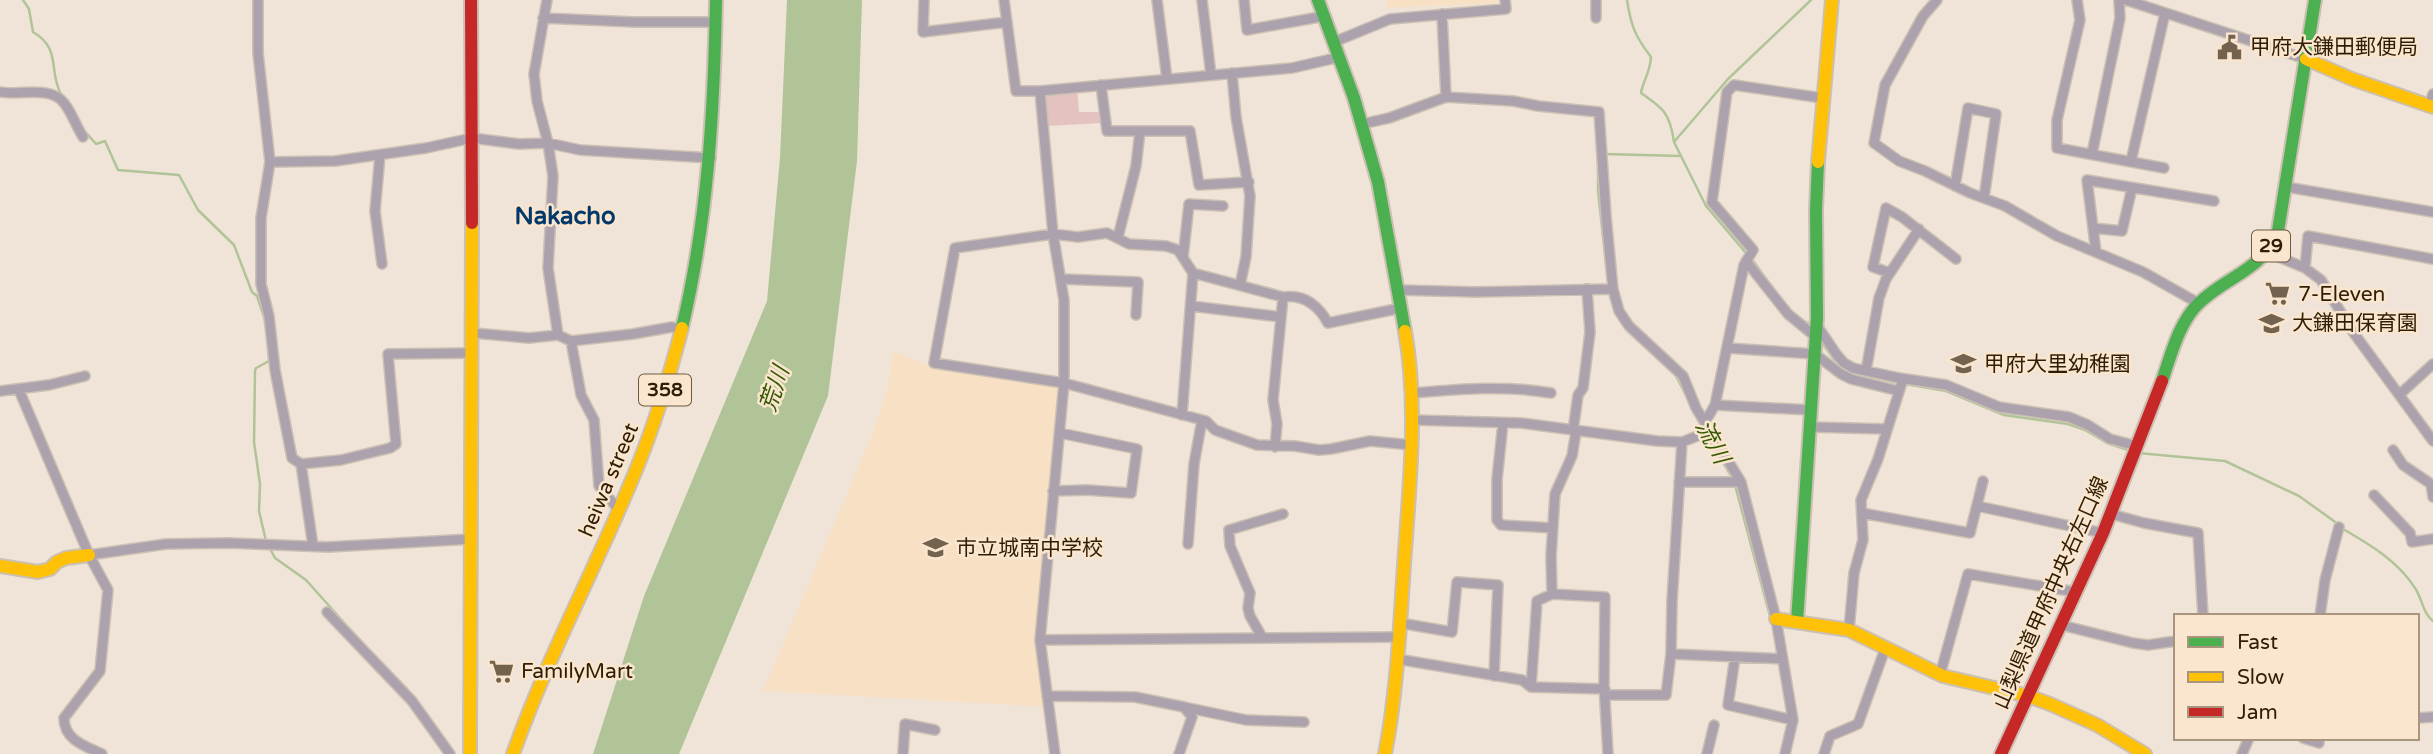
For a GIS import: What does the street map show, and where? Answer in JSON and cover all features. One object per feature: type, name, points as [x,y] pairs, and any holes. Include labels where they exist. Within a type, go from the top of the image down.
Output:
[{"type":"main road","points":[[470,754],[473,353],[471,0]]},
{"type":"main road","name":"heiwa street","points":[[513,754],[532,702],[654,424],[682,330],[703,220],[710,158],[715,90],[716,0]]},
{"type":"main road","points":[[1318,0],[1340,57],[1378,182],[1413,393],[1399,638],[1391,722],[1385,754]]},
{"type":"main road","points":[[1797,622],[1815,354],[1816,209],[1822,97],[1832,0]]},
{"type":"main road","name":"29","points":[[2135,450],[2178,338],[2198,303],[2253,266],[2267,252],[2280,222],[2315,0]]},
{"type":"main road","points":[[2306,59],[2352,79],[2432,102]]},
{"type":"main road","name":"山梨県道甲府中央右左口線","points":[[2001,754],[2103,533],[2135,450]]},
{"type":"main road","points":[[0,566],[38,572],[50,569],[66,558],[89,555]]},
{"type":"main road","points":[[1776,619],[1849,630],[1940,675],[2028,696],[2097,725],[2145,754]]},
{"type":"street","points":[[258,0],[258,53],[270,162],[261,218],[261,284],[269,316],[273,355],[292,458],[301,464],[341,460],[390,448],[396,444],[388,354],[473,353]]},
{"type":"street","points":[[547,0],[534,74],[553,176],[548,268],[558,335]]},
{"type":"street","points":[[924,0],[923,32],[1007,22]]},
{"type":"street","points":[[1004,0],[1016,91],[1292,68],[1340,57]]},
{"type":"street","points":[[1157,0],[1167,79]]},
{"type":"street","points":[[1202,0],[1211,75]]},
{"type":"street","points":[[1244,0],[1247,30],[1325,16]]},
{"type":"street","points":[[1334,42],[1390,19],[1506,9],[1505,0]]},
{"type":"street","points":[[1596,0],[1596,18]]},
{"type":"street","points":[[1937,0],[1923,16],[1885,85],[1874,144],[1899,161],[2005,206],[2057,236],[2143,272],[2198,303]]},
{"type":"street","points":[[2077,0],[2080,20],[2057,120],[2057,148],[2164,168]]},
{"type":"street","points":[[2092,154],[2120,18],[2119,0]]},
{"type":"street","points":[[2126,0],[2306,59]]},
{"type":"street","points":[[2131,161],[2165,13]]},
{"type":"street","points":[[1442,14],[1447,97]]},
{"type":"street","points":[[543,18],[715,22]]},
{"type":"street","points":[[1232,73],[1236,117],[1250,196],[1246,257],[1240,285]]},
{"type":"street","points":[[1101,85],[1107,131],[1190,131],[1199,185],[1248,182]]},
{"type":"street","points":[[1704,422],[1715,405],[1746,261],[1753,250],[1712,202],[1727,92],[1734,85],[1822,97]]},
{"type":"street","points":[[1040,91],[1053,234],[1064,300],[1064,383],[1040,640],[1055,754]]},
{"type":"street","points":[[0,92],[45,93],[59,97],[83,137]]},
{"type":"street","points":[[1362,124],[1389,118],[1447,97],[1513,101],[1599,112],[1613,289],[1619,311],[1629,326],[1683,376],[1704,422],[1741,482],[1776,619],[1783,659],[1793,720],[1786,754]]},
{"type":"street","points":[[1955,186],[1968,108],[1996,114],[1984,198]]},
{"type":"street","points":[[1118,237],[1136,166],[1140,131]]},
{"type":"street","points":[[270,162],[316,163],[380,155],[472,138],[519,144],[548,143],[580,150],[710,158]]},
{"type":"street","points":[[380,155],[375,211],[382,264]]},
{"type":"street","points":[[2096,252],[2087,180],[2214,201]]},
{"type":"street","points":[[2286,187],[2433,212]]},
{"type":"street","points":[[2093,228],[2122,231],[2133,188]]},
{"type":"street","points":[[1183,257],[1189,204],[1223,206]]},
{"type":"street","points":[[1890,274],[1873,267],[1886,208],[1919,229],[1956,259]]},
{"type":"street","points":[[1866,371],[1879,298],[1890,274],[1919,229]]},
{"type":"street","points":[[1182,415],[1194,273],[1178,250],[1166,246],[1129,244],[1107,233],[1078,237],[1053,234],[955,248],[934,363],[1064,383],[1182,415],[1202,420],[1215,430],[1257,445],[1331,449],[1370,441],[1412,445]]},
{"type":"street","points":[[2305,268],[2308,236],[2433,259]]},
{"type":"street","points":[[2267,252],[2305,268],[2321,280],[2353,332],[2433,441]]},
{"type":"street","points":[[1746,261],[1787,314],[1816,331],[1844,363],[1902,379],[1946,385],[1999,407],[2069,417],[2135,450]]},
{"type":"street","points":[[1194,273],[1283,297],[1294,295],[1316,305],[1328,323],[1401,308]]},
{"type":"street","points":[[1060,279],[1138,282],[1136,314]]},
{"type":"street","points":[[1552,594],[1555,494],[1572,456],[1578,395],[1583,388],[1590,332],[1587,289]]},
{"type":"street","points":[[1398,290],[1476,292],[1613,289]]},
{"type":"street","points":[[1275,447],[1277,424],[1273,413],[1273,400],[1283,297]]},
{"type":"street","points":[[1191,306],[1281,317]]},
{"type":"street","points":[[473,333],[529,338],[558,335],[571,341],[672,327],[682,330]]},
{"type":"street","points":[[571,341],[582,395],[594,420],[599,486],[618,509]]},
{"type":"street","points":[[1727,348],[1815,354],[1852,379],[1899,390]]},
{"type":"street","points":[[2399,395],[2433,364]]},
{"type":"street","points":[[0,391],[19,390],[85,376]]},
{"type":"street","points":[[1849,630],[1854,573],[1863,540],[1861,500],[1878,459],[1902,379]]},
{"type":"street","points":[[1413,393],[1483,387],[1520,388],[1551,393]]},
{"type":"street","points":[[19,390],[89,555],[108,590],[100,671],[64,718],[73,741],[102,754]]},
{"type":"street","points":[[1715,405],[1811,410]]},
{"type":"street","points":[[1188,544],[1194,464],[1202,420]]},
{"type":"street","points":[[1413,420],[1503,423],[1682,442],[1710,431]]},
{"type":"street","points":[[1503,423],[1497,479],[1497,520],[1501,525],[1553,528]]},
{"type":"street","points":[[1810,427],[1887,429]]},
{"type":"street","points":[[1053,491],[1131,493],[1137,449],[1059,433]]},
{"type":"street","points":[[1397,659],[1522,680],[1531,687],[1666,695],[1671,654],[1682,442]]},
{"type":"street","points":[[2393,450],[2403,465],[2431,484],[2433,497]]},
{"type":"street","points":[[301,464],[313,546]]},
{"type":"street","points":[[1862,513],[1970,534],[1983,481]]},
{"type":"street","points":[[1679,482],[1741,482]]},
{"type":"street","points":[[2374,495],[2410,533],[2412,542],[2433,539]]},
{"type":"street","points":[[1977,506],[2103,533]]},
{"type":"street","points":[[1262,637],[1250,616],[1250,593],[1230,546],[1229,530],[1283,514]]},
{"type":"street","points":[[2111,514],[2198,533],[2203,614]]},
{"type":"street","points":[[2320,614],[2325,580],[2339,527]]},
{"type":"street","points":[[89,555],[166,544],[313,546],[472,539]]},
{"type":"street","points":[[1940,675],[1968,574],[2076,592]]},
{"type":"street","points":[[1400,622],[1452,632],[1457,582],[1498,585],[1494,676]]},
{"type":"street","points":[[1531,687],[1537,601],[1552,594],[1605,597],[1608,754]]},
{"type":"street","points":[[327,612],[412,701],[450,754]]},
{"type":"street","points":[[2061,625],[2133,643],[2148,645],[2174,641]]},
{"type":"street","points":[[1040,640],[1399,638]]},
{"type":"street","points":[[1825,754],[1830,736],[1858,724],[1885,649]]},
{"type":"street","points":[[1671,654],[1783,659]]},
{"type":"street","points":[[1735,657],[1728,705],[1793,720]]},
{"type":"street","points":[[1047,696],[1135,698],[1246,720],[1304,722]]},
{"type":"street","points":[[1179,754],[1192,717],[1184,707]]},
{"type":"street","points":[[903,754],[905,724],[935,730]]},
{"type":"street","points":[[1707,754],[1714,725]]},
{"type":"shaded area","points":[[1386,0],[1499,0],[1496,3],[1387,8]]},
{"type":"shaded area","points":[[1077,88],[1079,112],[1099,112],[1101,123],[1048,126],[1045,91]]},
{"type":"shaded area","name":"市立城南中学校","points":[[893,351],[928,365],[1064,383],[1040,640],[1049,707],[763,691],[870,440],[888,387]]},
{"type":"water","name":"荒川","points":[[787,0],[862,0],[857,161],[828,396],[679,754],[593,754],[644,596],[767,301],[780,158]]},
{"type":"waterway","points":[[23,0],[29,9],[33,32],[42,39],[51,53],[61,94],[72,108]]},
{"type":"waterway","points":[[1627,0],[1635,30],[1651,57],[1641,93],[1664,112],[1674,142]]},
{"type":"waterway","points":[[1746,253],[1706,206],[1674,142],[1728,79],[1811,0]]},
{"type":"waterway","points":[[83,129],[96,144],[105,141],[118,170],[179,175],[198,210],[234,245],[266,323]]},
{"type":"waterway","name":"流川","points":[[1598,153],[1598,191],[1608,282]]},
{"type":"waterway","points":[[1604,154],[1681,156]]},
{"type":"waterway","points":[[1751,258],[1772,287]]},
{"type":"waterway","name":"流川","points":[[1609,292],[1620,320],[1639,341]]},
{"type":"waterway","points":[[1802,320],[1812,329]]},
{"type":"waterway","points":[[1820,340],[1838,365],[1860,374],[1899,383]]},
{"type":"waterway","points":[[266,541],[259,511],[260,484],[254,442],[255,371],[269,361],[268,347]]},
{"type":"waterway","name":"流川","points":[[1675,374],[1704,430]]},
{"type":"waterway","points":[[1905,384],[1946,391],[2004,415],[2068,424],[2128,450]]},
{"type":"waterway","name":"流川","points":[[1707,436],[1733,479]]},
{"type":"waterway","points":[[2138,453],[2225,461],[2299,496],[2338,524]]},
{"type":"waterway","name":"流川","points":[[1735,485],[1771,620]]},
{"type":"waterway","points":[[2343,529],[2392,561],[2415,588],[2433,621]]},
{"type":"waterway","points":[[269,547],[275,558],[306,580],[356,636]]},
{"type":"waterway","points":[[380,661],[407,689]]},
{"type":"waterway","points":[[420,705],[429,717]]},
{"type":"traffic: fast","points":[[682,328],[704,206],[714,83],[716,0]]},
{"type":"traffic: fast","points":[[1318,0],[1354,98],[1378,182],[1405,331]]},
{"type":"traffic: fast","points":[[2162,381],[2176,339],[2192,311],[2210,294],[2263,256],[2278,231],[2315,0]]},
{"type":"traffic: fast","points":[[1797,622],[1817,318],[1818,162]]},
{"type":"traffic: slow","points":[[1818,162],[1832,0]]},
{"type":"traffic: slow","points":[[2306,59],[2352,79],[2433,107]]},
{"type":"traffic: slow","points":[[470,754],[472,223]]},
{"type":"traffic: slow","points":[[513,754],[542,681],[638,465],[682,328]]},
{"type":"traffic: slow","points":[[1385,754],[1396,678],[1411,469],[1411,386],[1405,331]]},
{"type":"traffic: slow","points":[[0,566],[38,572],[50,569],[66,558],[89,555]]},
{"type":"traffic: slow","points":[[1776,619],[1849,630],[1943,676],[2028,696],[2050,704],[2097,725],[2145,754]]},
{"type":"traffic: jam","points":[[471,0],[472,223]]},
{"type":"traffic: jam","points":[[2001,754],[2103,533],[2162,381]]},
{"type":"place","name":"甲府大鎌田郵便局","points":[[2230,47]]},
{"type":"place","name":"7-Eleven","points":[[2278,294]]},
{"type":"place","name":"大鎌田保育園","points":[[2272,323]]},
{"type":"place","name":"甲府大里幼稚園","points":[[1964,364]]},
{"type":"place","name":"市立城南中学校","points":[[936,548]]},
{"type":"place","name":"FamilyMart","points":[[501,671]]},
{"type":"district","name":"Nakacho","points":[[565,216]]}]
